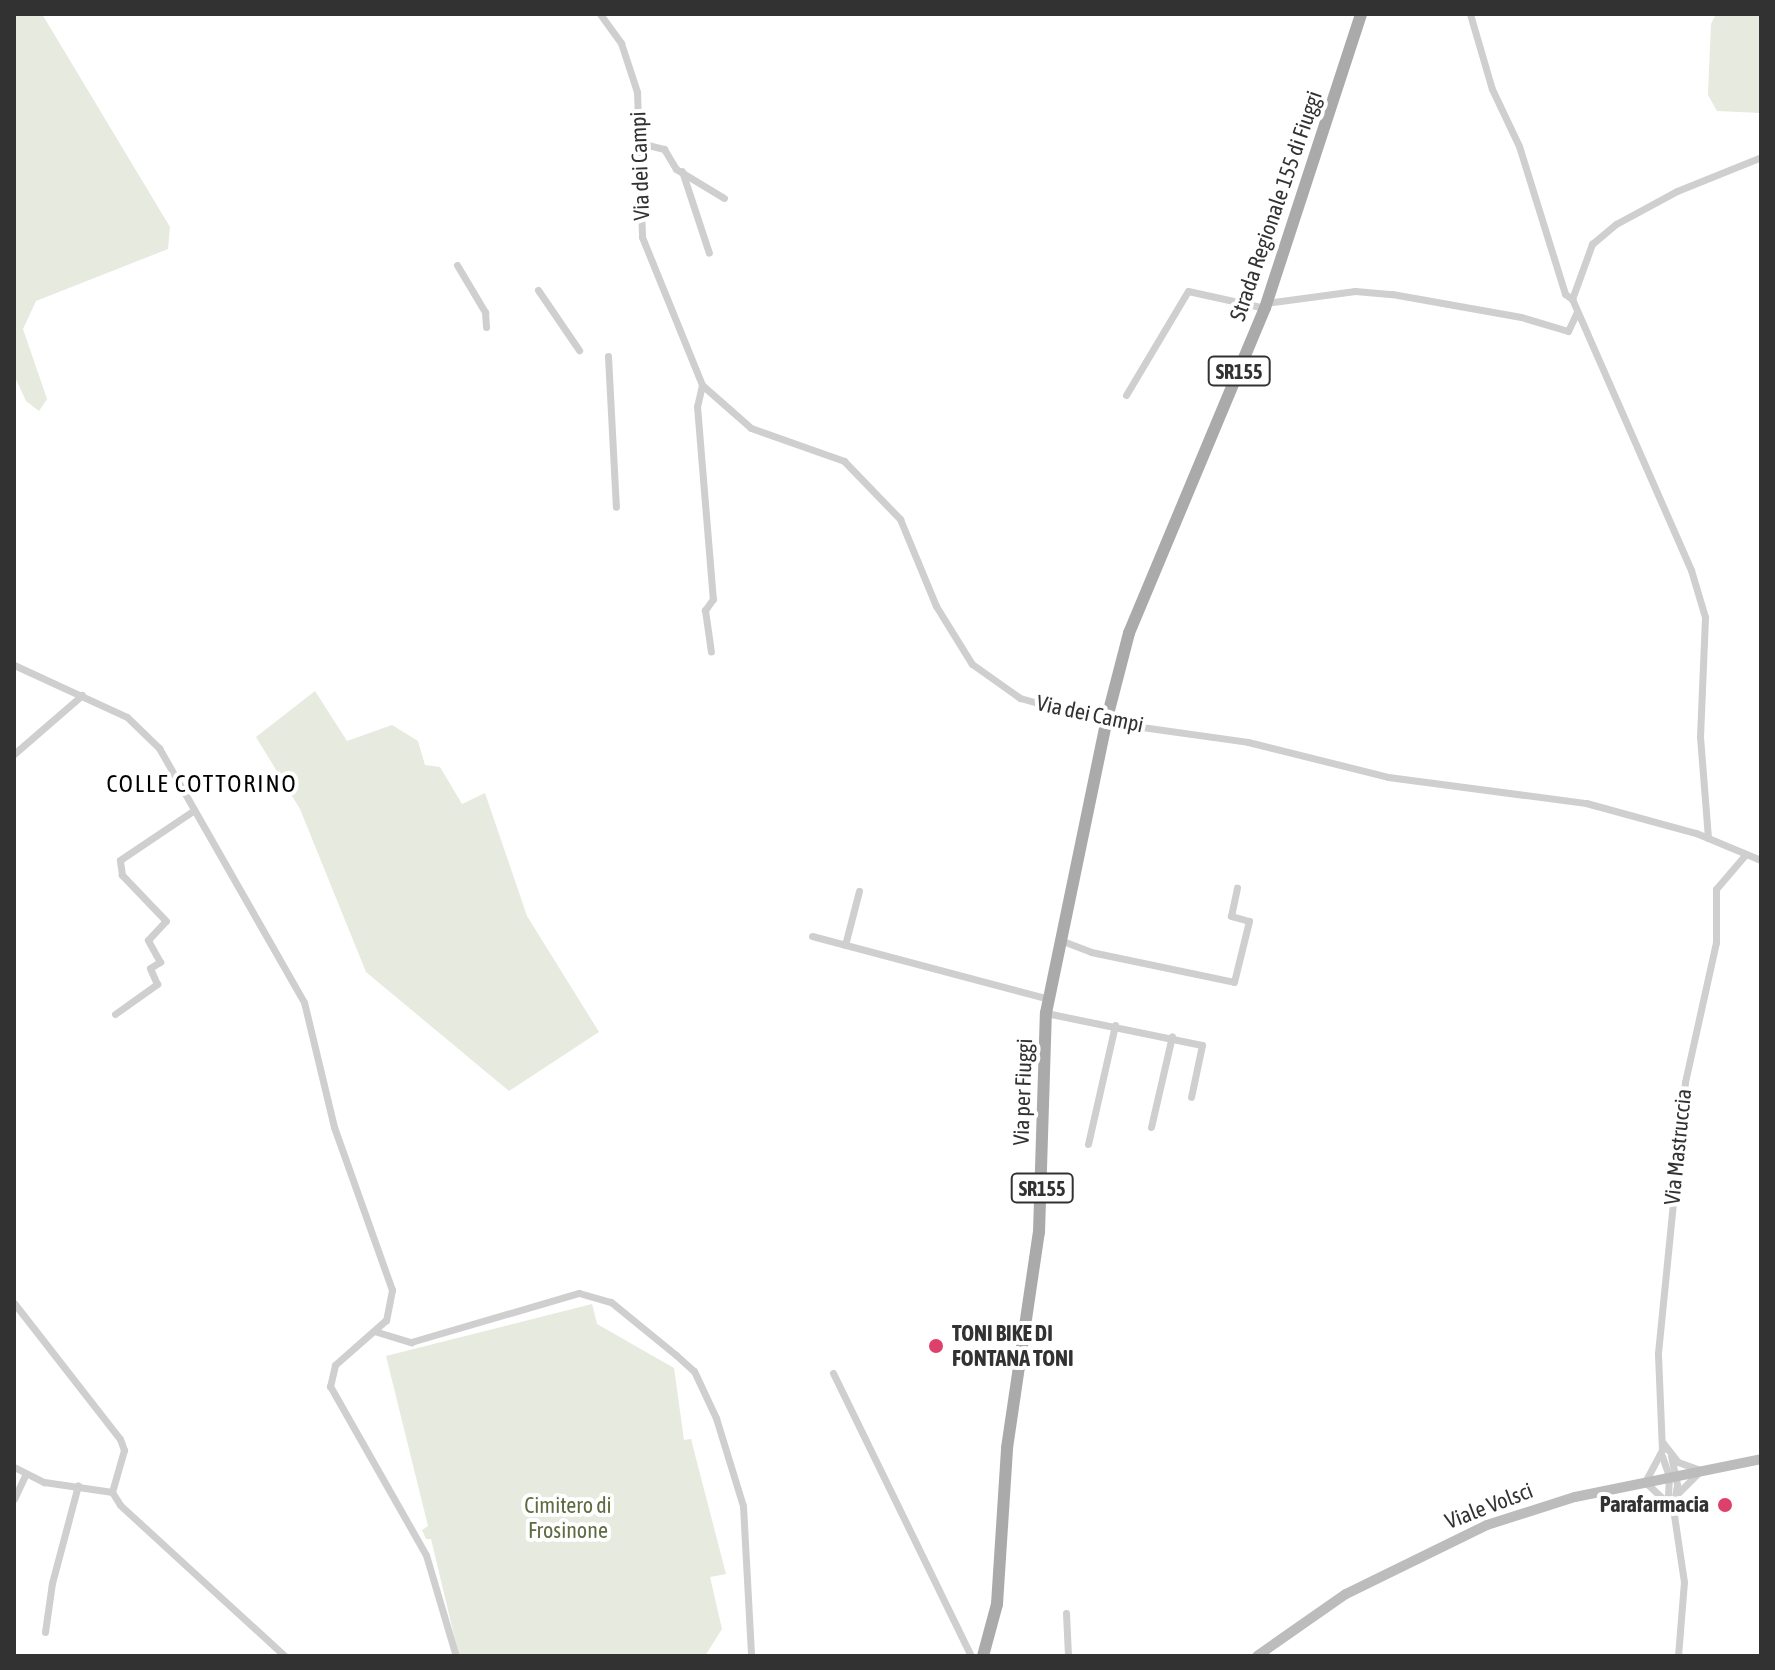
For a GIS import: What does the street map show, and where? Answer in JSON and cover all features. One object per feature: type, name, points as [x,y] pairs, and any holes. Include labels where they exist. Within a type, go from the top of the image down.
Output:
[{"type":"main road","name":"Strada Regionale 155 di Fiuggi","points":[[1106,722],[1129,633],[1266,305],[1361,14]]},
{"type":"main road","name":"Via per Fiuggi","points":[[983,1656],[997,1604],[1007,1448],[1039,1232],[1046,1013],[1106,722]]},
{"type":"main road","name":"Viale Volsci","points":[[1257,1656],[1346,1594],[1487,1525],[1645,1482],[1761,1459]]},
{"type":"street","name":"Via dei Campi","points":[[600,14],[621,43],[637,92],[642,237],[702,385],[751,428],[844,461],[900,519],[936,606],[972,664],[1020,698],[1106,722],[1248,742],[1388,777],[1535,793],[1630,813],[1708,838],[1761,860]]},
{"type":"street","points":[[1470,14],[1492,89],[1519,146],[1565,294],[1572,299],[1691,570],[1705,617],[1700,737],[1708,838]]},
{"type":"street","points":[[640,143],[664,149],[682,171],[724,198]]},
{"type":"street","points":[[1572,299],[1592,244],[1616,224],[1677,191],[1761,157]]},
{"type":"street","points":[[682,171],[709,253]]},
{"type":"street","points":[[457,265],[485,312],[486,327]]},
{"type":"street","points":[[538,290],[579,350]]},
{"type":"street","points":[[1126,395],[1188,291],[1266,305],[1355,291],[1392,294],[1521,317],[1568,331],[1577,312]]},
{"type":"street","points":[[608,356],[616,507]]},
{"type":"street","points":[[702,385],[697,406],[713,599],[705,610],[711,652]]},
{"type":"street","points":[[14,665],[127,717],[147,735],[304,1002],[334,1127],[389,1272],[392,1335]]},
{"type":"street","points":[[14,754],[82,695]]},
{"type":"street","points":[[115,1014],[157,984],[150,968],[160,962],[148,940],[166,921],[122,875],[120,860],[193,811]]},
{"type":"street","name":"Via Mastruccia","points":[[1661,1454],[1658,1353],[1685,1082],[1716,942],[1716,889],[1746,854]]},
{"type":"street","points":[[1059,940],[1091,952],[1234,982],[1249,921],[1231,916],[1237,888]]},
{"type":"street","points":[[845,945],[859,891]]},
{"type":"street","points":[[812,936],[1048,999]]},
{"type":"street","points":[[1046,1013],[1172,1036],[1202,1045],[1191,1097]]},
{"type":"street","points":[[1088,1144],[1115,1025]]},
{"type":"street","points":[[1151,1127],[1172,1036]]},
{"type":"street","points":[[374,1331],[411,1342],[579,1293],[611,1302],[676,1355],[694,1371],[737,1482],[751,1656]]},
{"type":"street","points":[[14,1303],[120,1439],[124,1450],[112,1492]]},
{"type":"street","points":[[389,1313],[374,1331],[335,1365],[330,1386],[421,1542],[456,1656]]},
{"type":"street","points":[[833,1373],[971,1656]]},
{"type":"street","points":[[1662,1441],[1671,1456],[1673,1502],[1684,1582],[1678,1656]]},
{"type":"street","points":[[1661,1454],[1671,1476]]},
{"type":"street","points":[[1661,1454],[1645,1482],[1673,1502]]},
{"type":"street","points":[[1671,1456],[1702,1470],[1673,1502]]},
{"type":"street","points":[[14,1467],[25,1475],[112,1492],[234,1615],[285,1656]]},
{"type":"street","points":[[14,1499],[25,1475]]},
{"type":"street","points":[[45,1632],[52,1583],[78,1485]]},
{"type":"street","points":[[1066,1613],[1068,1656]]},
{"type":"green space","points":[[14,14],[42,14],[170,227],[168,249],[36,301],[23,329],[47,399],[39,411],[26,401],[14,375]]},
{"type":"green space","points":[[1716,14],[1761,14],[1761,113],[1717,111],[1708,95],[1711,24]]},
{"type":"green space","points":[[315,691],[347,741],[392,725],[418,741],[425,765],[440,767],[462,804],[485,793],[527,916],[599,1032],[509,1091],[366,972],[300,809],[256,737]]},
{"type":"green space","name":"Cimitero di Frosinone","points":[[592,1304],[597,1324],[674,1368],[684,1440],[691,1439],[726,1574],[710,1577],[722,1629],[705,1656],[459,1656],[431,1539],[426,1539],[422,1530],[428,1526],[386,1356]]},
{"type":"place","name":"TONI BIKE DI FONTANA TONI","points":[[936,1346]]},
{"type":"place","name":"Parafarmacia","points":[[1725,1505]]},
{"type":"district","name":"COLLE COTTORINO","points":[[202,784]]}]
